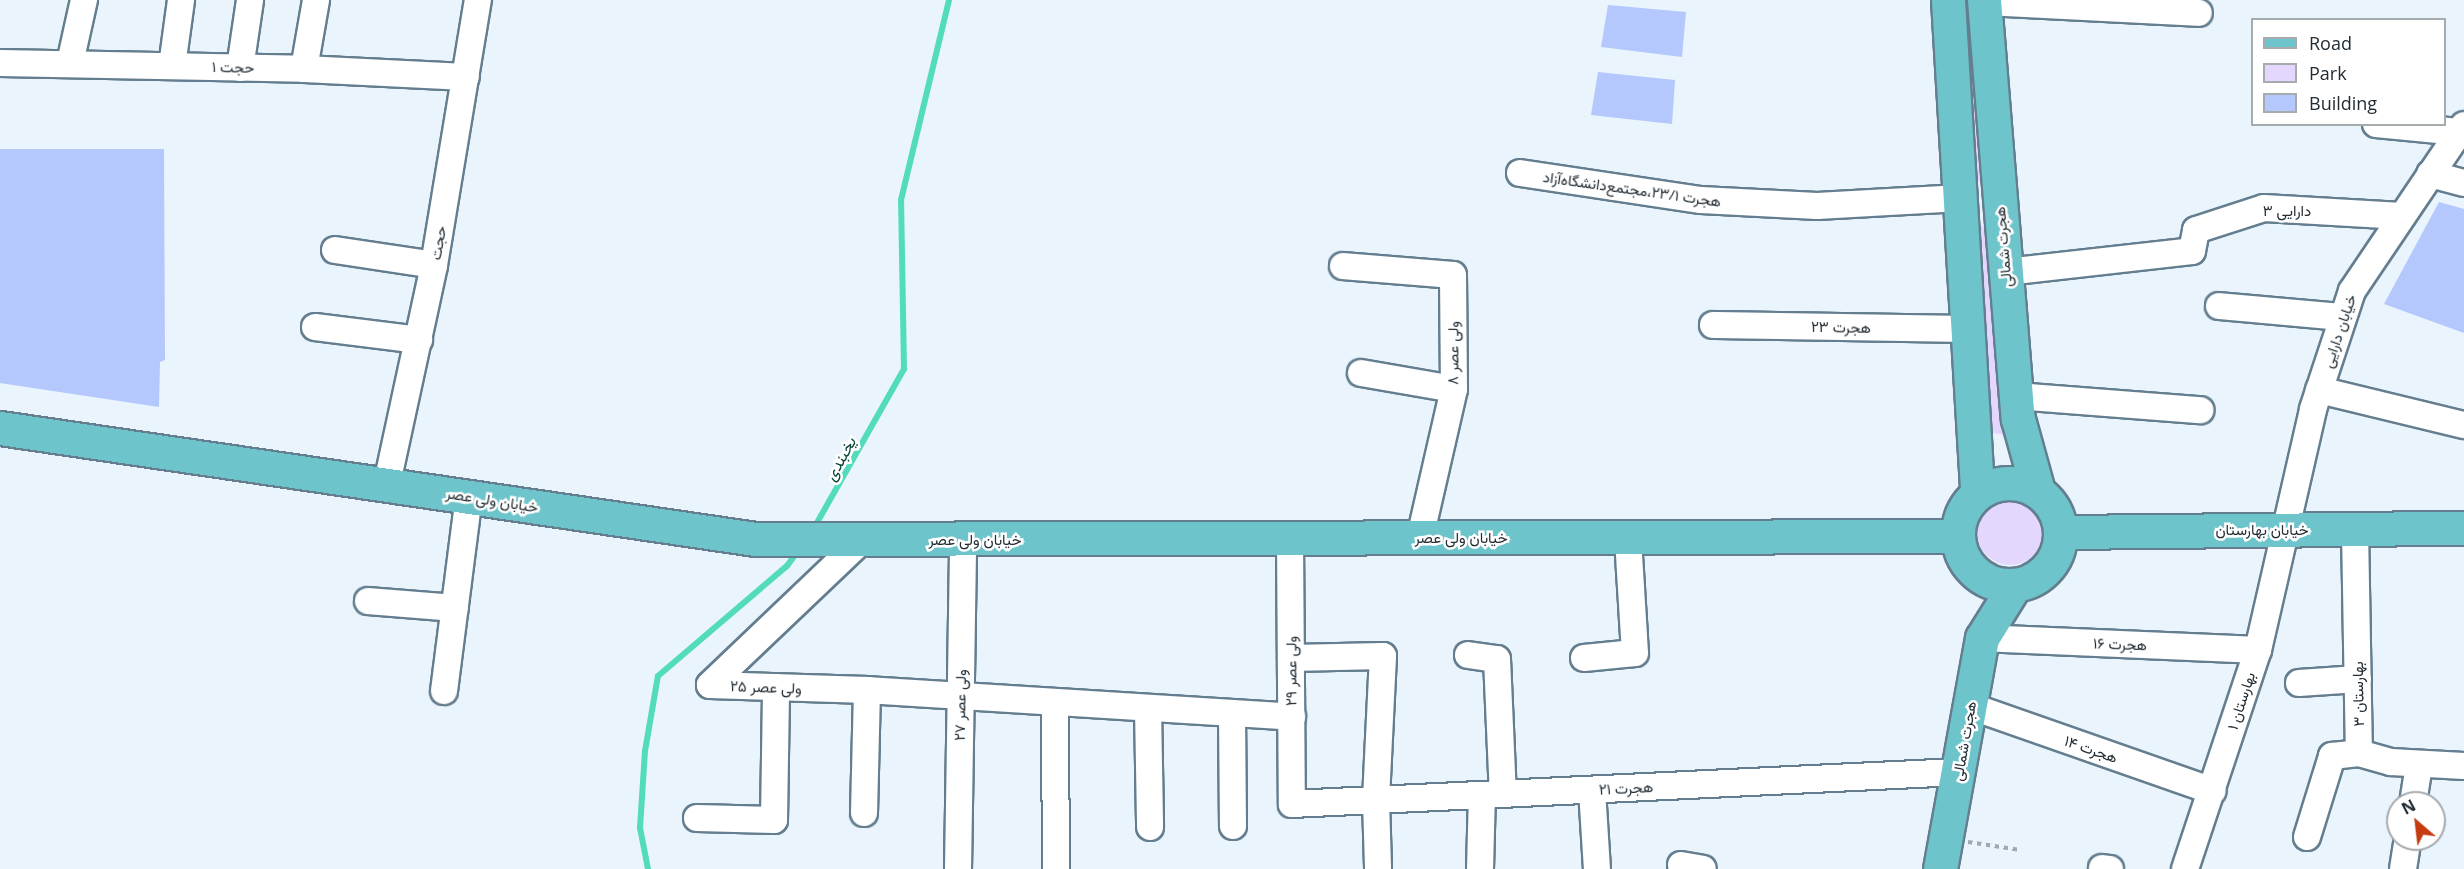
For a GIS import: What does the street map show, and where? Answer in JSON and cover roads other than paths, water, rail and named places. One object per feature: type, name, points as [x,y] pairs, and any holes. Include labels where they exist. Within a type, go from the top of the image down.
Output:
[{"type":"main road","points":[[1948,0],[1970,328],[1977,493]]},
{"type":"main road","name":"هجرت شمالی","points":[[1984,1],[2018,419],[2038,491]]},
{"type":"main road","name":"خیابان ولی عصر","points":[[0,428],[387,483],[755,539],[1958,536]]},
{"type":"main road","points":[[1974,571],[1993,582],[2015,585],[2043,573],[2059,547],[2061,532],[2057,516],[2038,491],[2007,482],[1977,493],[1966,505],[1958,536],[1960,549],[1974,571],[1982,638]]},
{"type":"main road","name":"خیابان بهارستان","points":[[2061,532],[2464,528]]},
{"type":"main road","name":"هجرت شمالی","points":[[1943,854],[1982,638],[2015,585]]},
{"type":"street","points":[[70,63],[84,0]]},
{"type":"street","points":[[172,66],[181,0]]},
{"type":"street","points":[[240,68],[250,0]]},
{"type":"street","points":[[304,69],[316,0]]},
{"type":"street","name":"حجت","points":[[387,483],[434,265],[478,0]]},
{"type":"street","points":[[1984,1],[2199,13]]},
{"type":"street","name":"حجت ۱","points":[[0,63],[304,69],[466,77]]},
{"type":"street","points":[[2410,126],[2462,129]]},
{"type":"street","name":"خیابان دارایی","points":[[2285,530],[2319,390],[2352,291],[2462,129]]},
{"type":"street","name":"هجرت ۲۳/۱،مجتمع‌دانشگاه‌آزاد","points":[[1520,173],[1701,200],[1817,206],[1961,198]]},
{"type":"street","points":[[2430,174],[2464,183]]},
{"type":"street","name":"دارایی ۳","points":[[2006,272],[2192,251],[2196,230],[2264,208],[2402,216]]},
{"type":"street","points":[[335,250],[434,265]]},
{"type":"street","name":"ولی عصر ۸","points":[[1343,266],[1453,275],[1454,389],[1419,538]]},
{"type":"street","points":[[2219,306],[2343,317]]},
{"type":"street","name":"هجرت ۲۳","points":[[1713,325],[1970,328]]},
{"type":"street","points":[[315,327],[419,340]]},
{"type":"street","points":[[1360,373],[1454,389]]},
{"type":"street","points":[[2319,390],[2464,425]]},
{"type":"street","points":[[2016,396],[2200,410]]},
{"type":"street","points":[[444,691],[469,497]]},
{"type":"street","name":"بهارستان ۳","points":[[2355,529],[2359,753]]},
{"type":"street","name":"بهارستان ۱","points":[[2185,869],[2258,650],[2285,530]]},
{"type":"street","points":[[1584,658],[1635,653],[1628,537]]},
{"type":"street","name":"ولی عصر ۲۹","points":[[1290,539],[1292,804]]},
{"type":"street","name":"ولی عصر ۲۵","points":[[861,540],[710,685],[867,690],[1292,717]]},
{"type":"street","name":"ولی عصر ۲۷","points":[[958,869],[963,540]]},
{"type":"street","points":[[368,601],[455,608]]},
{"type":"street","name":"هجرت ۱۶","points":[[1982,638],[2258,650]]},
{"type":"street","points":[[1468,655],[1497,659],[1493,794],[1480,869]]},
{"type":"street","points":[[1291,657],[1383,656],[1376,800],[1378,869]]},
{"type":"street","points":[[2299,683],[2358,679]]},
{"type":"street","points":[[697,818],[774,820],[776,687]]},
{"type":"street","points":[[864,813],[867,690]]},
{"type":"street","points":[[1055,702],[1056,869]]},
{"type":"street","name":"هجرت ۱۴","points":[[1970,706],[2212,791]]},
{"type":"street","points":[[1148,708],[1150,826]]},
{"type":"street","points":[[1232,713],[1233,826]]},
{"type":"street","points":[[2307,837],[2332,756],[2359,753],[2418,765],[2464,766]]},
{"type":"street","points":[[2415,791],[2418,765]]},
{"type":"street","name":"هجرت ۲۱","points":[[1292,804],[1959,772]]},
{"type":"street","points":[[1592,789],[1597,869]]},
{"type":"street","points":[[2403,869],[2406,851]]},
{"type":"waterway","name":"یخبندی","points":[[814,528],[904,369],[901,200],[949,0]]},
{"type":"waterway","name":"یخبندی","points":[[648,869],[640,828],[645,751],[658,676],[787,566],[798,551]]}]
